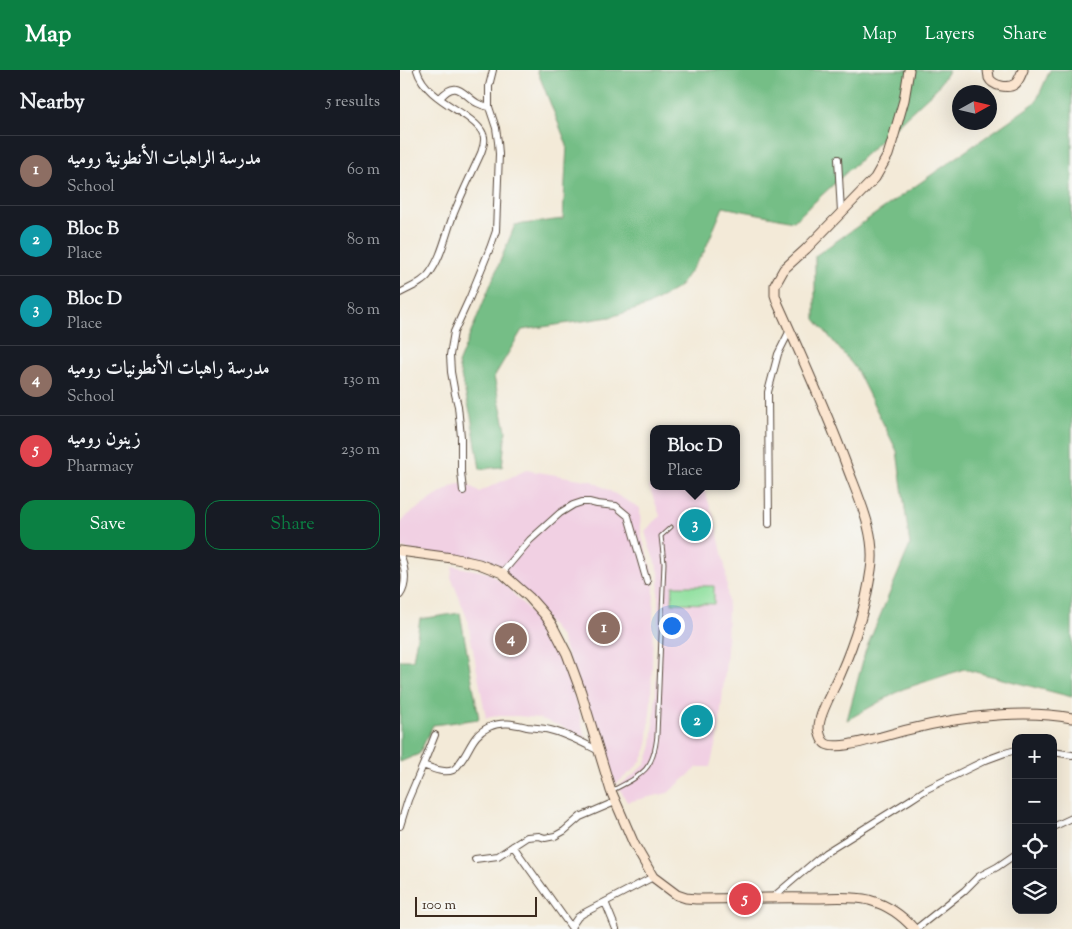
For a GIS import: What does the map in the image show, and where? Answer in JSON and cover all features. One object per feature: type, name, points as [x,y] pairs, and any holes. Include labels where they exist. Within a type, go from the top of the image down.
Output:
[{"type":"street","points":[[400,293],[428,276],[434,266],[484,143],[483,134],[477,124],[428,89],[421,80],[417,70]]},
{"type":"street","points":[[462,491],[461,437],[450,355],[454,332],[496,231],[498,142],[496,128],[489,107],[489,86],[493,70]]},
{"type":"street","points":[[910,70],[904,100],[888,155],[875,178],[784,269],[775,285],[778,304],[836,437],[862,506],[871,541],[872,566],[866,597],[849,653],[818,728],[822,740],[826,744],[832,745],[852,744],[923,726],[986,717],[1024,714],[1072,718]]},
{"type":"street","points":[[988,70],[989,78],[993,82],[998,85],[1009,86],[1018,80],[1023,70]]},
{"type":"street","points":[[440,98],[448,91],[458,90],[469,96],[479,105],[489,107]]},
{"type":"street","points":[[838,159],[841,212]]},
{"type":"street","points":[[769,524],[768,392],[778,354],[790,330]]},
{"type":"street","points":[[502,573],[530,540],[560,513],[573,505],[589,502],[616,506],[628,516],[648,582]]},
{"type":"street","points":[[400,595],[404,582],[403,562],[400,553],[452,558],[479,564],[502,573],[529,597],[545,615],[558,636],[573,669],[611,791],[634,844],[653,877],[686,898],[724,900],[851,897],[869,900],[894,911],[914,929],[964,891],[978,877],[1012,857]]},
{"type":"street","points":[[423,765],[443,770],[453,770],[457,767],[474,738],[480,732],[498,724],[510,723],[548,729],[564,734],[599,751]]},
{"type":"street","points":[[400,826],[408,800],[434,735]]},
{"type":"street","points":[[772,898],[825,853],[902,804],[986,760],[1012,751]]},
{"type":"street","points":[[1057,753],[1072,755]]},
{"type":"street","points":[[475,859],[498,856],[528,837],[539,836],[545,838],[555,836],[580,817],[615,802]]},
{"type":"street","points":[[1057,825],[1072,818]]},
{"type":"street","points":[[512,846],[572,928],[578,917],[653,877]]},
{"type":"street","points":[[605,902],[616,929]]},
{"type":"lane","points":[[611,791],[628,783],[649,766],[655,753],[664,563],[661,536],[671,527]]},
{"type":"shaded area","points":[[526,470],[592,481],[640,508],[641,534],[653,574],[654,586],[651,702],[647,748],[641,761],[617,783],[612,783],[561,637],[502,570],[400,548],[400,524],[408,515],[454,485],[466,483],[479,492]]},
{"type":"shaded area","points":[[650,490],[704,490],[715,521],[726,571],[728,609],[727,651],[719,730],[710,767],[698,767],[668,793],[627,802],[618,786],[645,764],[652,745],[656,694],[659,572],[645,531],[660,516]]},
{"type":"shaded area","points":[[453,566],[490,573],[508,588],[541,623],[561,655],[579,711],[585,738],[561,726],[538,718],[496,716],[486,718],[467,618],[451,577]]},
{"type":"green space","points":[[537,70],[949,70],[936,89],[794,221],[723,207],[704,252],[679,287],[647,306],[610,317],[522,330],[494,377],[506,430],[502,467],[480,469],[471,416],[458,364],[515,225],[563,219],[567,145]]},
{"type":"green space","points":[[1050,70],[1072,70],[1072,697],[964,669],[903,689],[847,720],[866,649],[910,545],[897,451],[856,369],[815,319],[815,256],[1036,102]]},
{"type":"green space","points":[[673,586],[714,586],[714,604],[672,603]]},
{"type":"green space","points":[[460,613],[479,719],[433,725],[419,754],[400,762],[400,660],[413,660],[420,619]]},
{"type":"place","name":"Bloc D","points":[[695,525]]},
{"type":"place","name":"مدرسة الراهبات الأنطونية روميه","points":[[604,628]]},
{"type":"place","name":"مدرسة راهبات الأنطونيات روميه","points":[[511,639]]},
{"type":"place","name":"Bloc B","points":[[697,721]]},
{"type":"place","name":"زينون روميه","points":[[745,899]]}]
